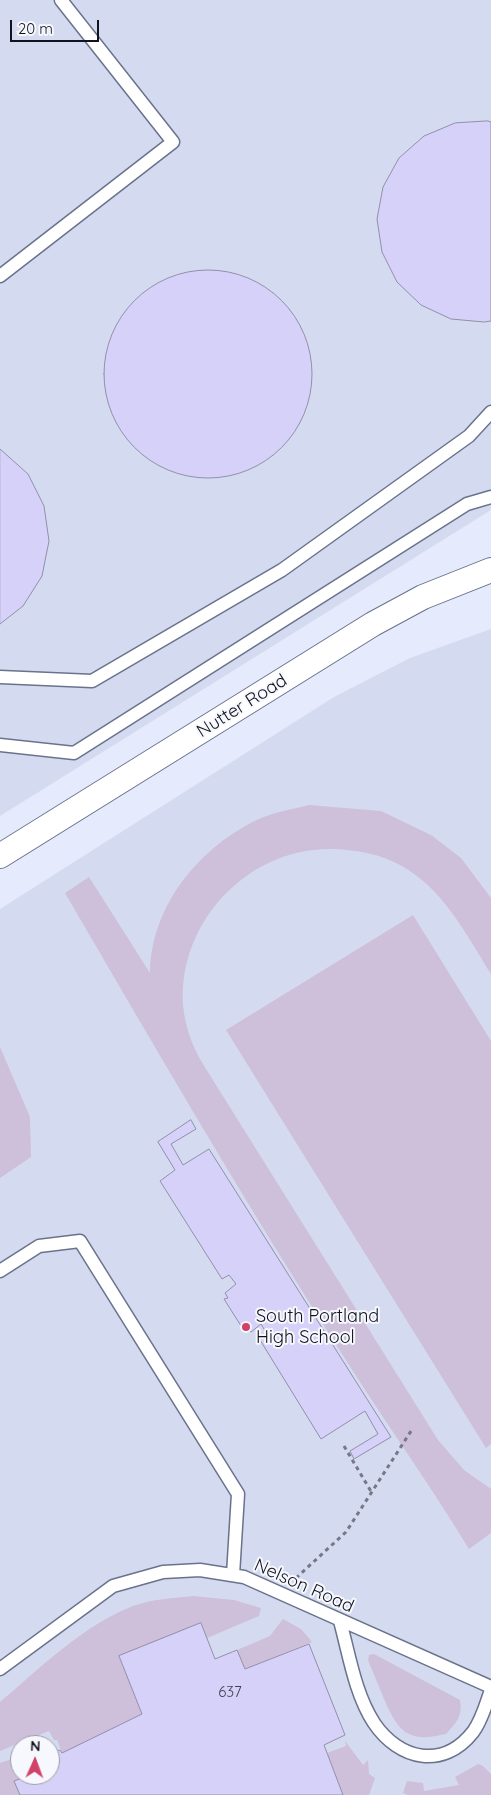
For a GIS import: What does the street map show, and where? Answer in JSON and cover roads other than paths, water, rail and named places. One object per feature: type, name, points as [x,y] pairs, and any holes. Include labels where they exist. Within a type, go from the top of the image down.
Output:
[{"type":"street","name":"Nutter Road","points":[[0,856],[373,624],[423,597],[491,570]]},
{"type":"lane","points":[[0,276],[173,142],[61,0]]},
{"type":"lane","points":[[0,677],[92,682],[282,570],[469,436],[491,412]]},
{"type":"lane","points":[[0,745],[74,753],[467,504],[491,497]]},
{"type":"lane","points":[[0,1271],[39,1246],[80,1241],[238,1494],[233,1575]]},
{"type":"lane","name":"Nelson Road","points":[[0,1668],[113,1586],[163,1572],[200,1570],[244,1577],[281,1592],[340,1621],[491,1688]]},
{"type":"lane","points":[[340,1621],[353,1670],[373,1721],[385,1738],[404,1751],[433,1756],[460,1746],[474,1731],[491,1688]]},
{"type":"place","name":"South Portland High School","points":[[246,1327]]}]
